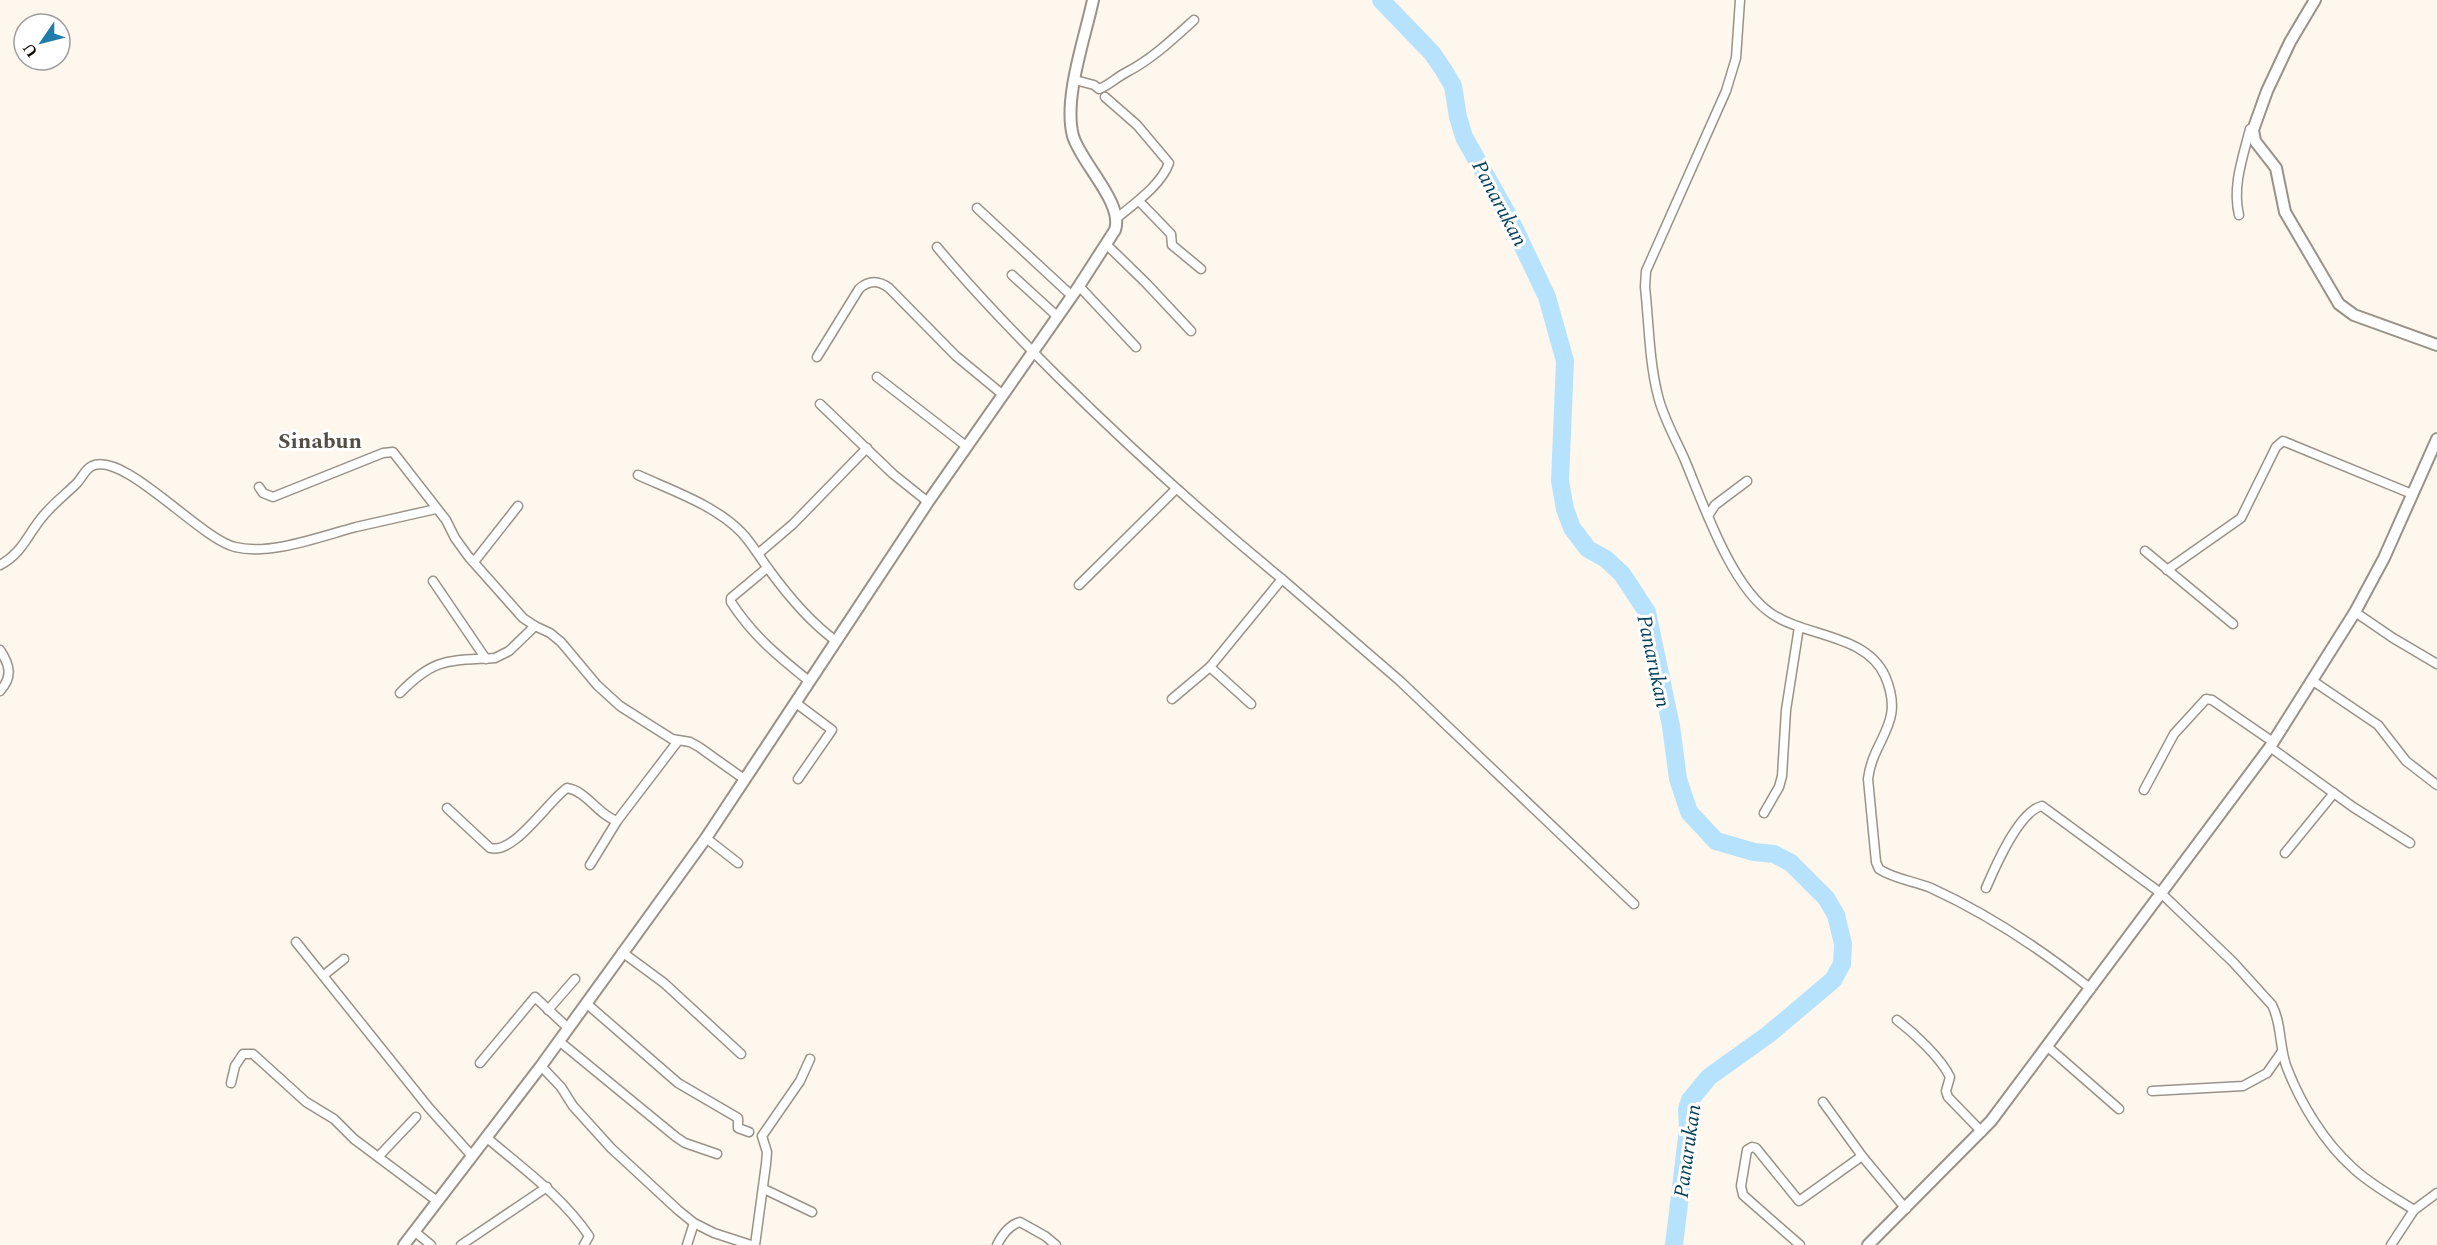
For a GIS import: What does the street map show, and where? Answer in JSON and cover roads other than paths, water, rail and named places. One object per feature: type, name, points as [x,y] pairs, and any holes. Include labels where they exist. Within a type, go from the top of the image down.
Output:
[{"type":"street","points":[[404,1245],[541,1066],[706,838],[928,502],[1079,286],[1117,227],[1117,218],[1111,202],[1074,138],[1070,110],[1093,0]]},
{"type":"street","points":[[1740,0],[1736,58],[1726,92],[1648,265],[1645,280],[1658,399],[1708,516],[1736,572],[1750,592],[1772,614],[1868,654],[1879,665],[1887,682],[1892,704],[1891,716],[1868,779],[1876,862],[1879,869],[1931,888],[1994,922],[2059,964],[2091,989]]},
{"type":"street","points":[[2315,0],[2290,42],[2267,91],[2253,130],[2256,143],[2276,168],[2285,212],[2339,304],[2354,315],[2437,345]]},
{"type":"street","points":[[1075,80],[1095,85],[1099,89],[1109,85],[1140,66],[1194,20]]},
{"type":"street","points":[[1105,97],[1137,125],[1169,163],[1139,201],[1117,218]]},
{"type":"street","points":[[2239,214],[2236,195],[2238,180],[2250,129],[2253,130]]},
{"type":"street","points":[[1139,201],[1171,234],[1172,244],[1201,269]]},
{"type":"street","points":[[977,208],[1072,296]]},
{"type":"street","points":[[1107,245],[1191,331]]},
{"type":"street","points":[[937,247],[992,311],[1176,489],[1400,681],[1634,904]]},
{"type":"street","points":[[1012,275],[1058,316]]},
{"type":"street","points":[[817,357],[859,289],[868,282],[876,282],[889,288],[956,356],[1002,394]]},
{"type":"street","points":[[1079,286],[1136,347]]},
{"type":"street","points":[[877,377],[966,447]]},
{"type":"street","points":[[820,404],[907,486],[928,502]]},
{"type":"street","points":[[1868,1245],[1982,1132],[2048,1047],[2272,745],[2355,612],[2384,558],[2437,439]]},
{"type":"street","points":[[2167,570],[2241,518],[2276,447],[2283,441],[2412,494]]},
{"type":"street","points":[[759,553],[793,524],[867,448]]},
{"type":"street","points":[[259,487],[263,493],[273,497],[393,452],[446,520],[455,538],[523,618],[561,642],[609,697],[658,732],[678,741],[690,742],[744,779]]},
{"type":"street","points":[[0,565],[16,555],[55,501],[79,482],[86,470],[97,465],[106,464],[123,470],[175,506],[203,530],[221,542],[237,547],[286,545],[317,540],[353,528],[436,509]]},
{"type":"street","points":[[638,475],[704,505],[743,534],[812,622],[836,641]]},
{"type":"street","points":[[1708,516],[1719,502],[1747,481]]},
{"type":"street","points":[[1079,585],[1176,489]]},
{"type":"street","points":[[474,562],[518,506]]},
{"type":"street","points":[[2145,551],[2233,624]]},
{"type":"street","points":[[768,567],[731,598],[730,602],[766,648],[809,681]]},
{"type":"street","points":[[1172,699],[1210,667],[1282,579]]},
{"type":"street","points":[[433,581],[486,658]]},
{"type":"street","points":[[2355,612],[2437,664]]},
{"type":"street","points":[[400,693],[420,674],[441,663],[495,658],[509,651],[535,626]]},
{"type":"street","points":[[1764,813],[1779,787],[1782,776],[1786,710],[1799,627]]},
{"type":"street","points":[[0,650],[10,668],[9,680],[0,691]]},
{"type":"street","points":[[1210,667],[1251,704]]},
{"type":"street","points":[[2313,681],[2378,724],[2406,761],[2437,784]]},
{"type":"street","points":[[2144,790],[2174,734],[2206,699],[2212,700],[2334,793],[2410,843]]},
{"type":"street","points":[[796,703],[832,730],[798,779]]},
{"type":"street","points":[[590,865],[617,821],[678,741]]},
{"type":"street","points":[[447,808],[490,848],[496,850],[503,849],[519,836],[567,788],[576,790],[609,818],[617,821]]},
{"type":"street","points":[[2285,853],[2334,793]]},
{"type":"street","points":[[1986,888],[2012,836],[2034,809],[2042,806],[2162,894],[2233,962],[2272,1005],[2276,1014],[2281,1053],[2288,1071],[2315,1122],[2331,1146],[2371,1182],[2415,1210]]},
{"type":"street","points":[[706,838],[738,863]]},
{"type":"street","points":[[296,942],[429,1108],[472,1156]]},
{"type":"street","points":[[622,952],[664,983],[741,1054]]},
{"type":"street","points":[[324,975],[344,959]]},
{"type":"street","points":[[549,1010],[575,979]]},
{"type":"street","points":[[480,1063],[535,997],[568,1028]]},
{"type":"street","points":[[586,1003],[663,1072],[710,1103],[737,1117],[740,1120],[738,1128],[749,1132]]},
{"type":"street","points":[[1897,1020],[1910,1030],[1945,1070],[1950,1077],[1946,1091],[1948,1097],[1982,1132]]},
{"type":"street","points":[[559,1041],[676,1137],[685,1143],[717,1154]]},
{"type":"street","points":[[2048,1047],[2119,1109]]},
{"type":"street","points":[[2152,1092],[2243,1086],[2267,1073],[2281,1053]]},
{"type":"street","points":[[231,1083],[235,1066],[243,1054],[253,1054],[306,1102],[334,1119],[354,1139],[437,1201]]},
{"type":"street","points":[[541,1066],[611,1148],[694,1223],[714,1233],[753,1245],[764,1189],[766,1152],[762,1140],[764,1131],[800,1081],[810,1059]]},
{"type":"street","points":[[1823,1102],[1862,1156],[1906,1209]]},
{"type":"street","points":[[379,1156],[416,1117]]},
{"type":"street","points":[[486,1137],[547,1187],[587,1233],[589,1238],[584,1245]]},
{"type":"street","points":[[1800,1245],[1743,1195],[1741,1186],[1747,1150],[1755,1148],[1799,1201],[1862,1156]]},
{"type":"street","points":[[461,1245],[547,1187]]},
{"type":"street","points":[[764,1189],[812,1212]]},
{"type":"street","points":[[2391,1245],[2415,1210],[2437,1193]]},
{"type":"street","points":[[997,1245],[1008,1229],[1014,1223],[1020,1222],[1056,1245]]},
{"type":"street","points":[[687,1245],[694,1223]]},
{"type":"street","points":[[414,1231],[431,1245]]},
{"type":"waterway","name":"Panarukan","points":[[1381,0],[1432,53],[1453,86],[1464,137],[1509,217],[1547,297],[1565,361],[1560,481],[1565,509],[1572,528],[1588,549],[1606,559],[1622,574],[1647,612],[1671,726],[1678,779],[1689,812],[1716,841],[1754,852],[1774,854],[1791,863],[1826,898],[1836,915],[1843,944],[1842,964],[1833,980],[1769,1034],[1709,1077],[1690,1100],[1687,1109],[1688,1129],[1674,1245]]},
{"type":"district","name":"Sinabun","points":[[320,440]]}]
